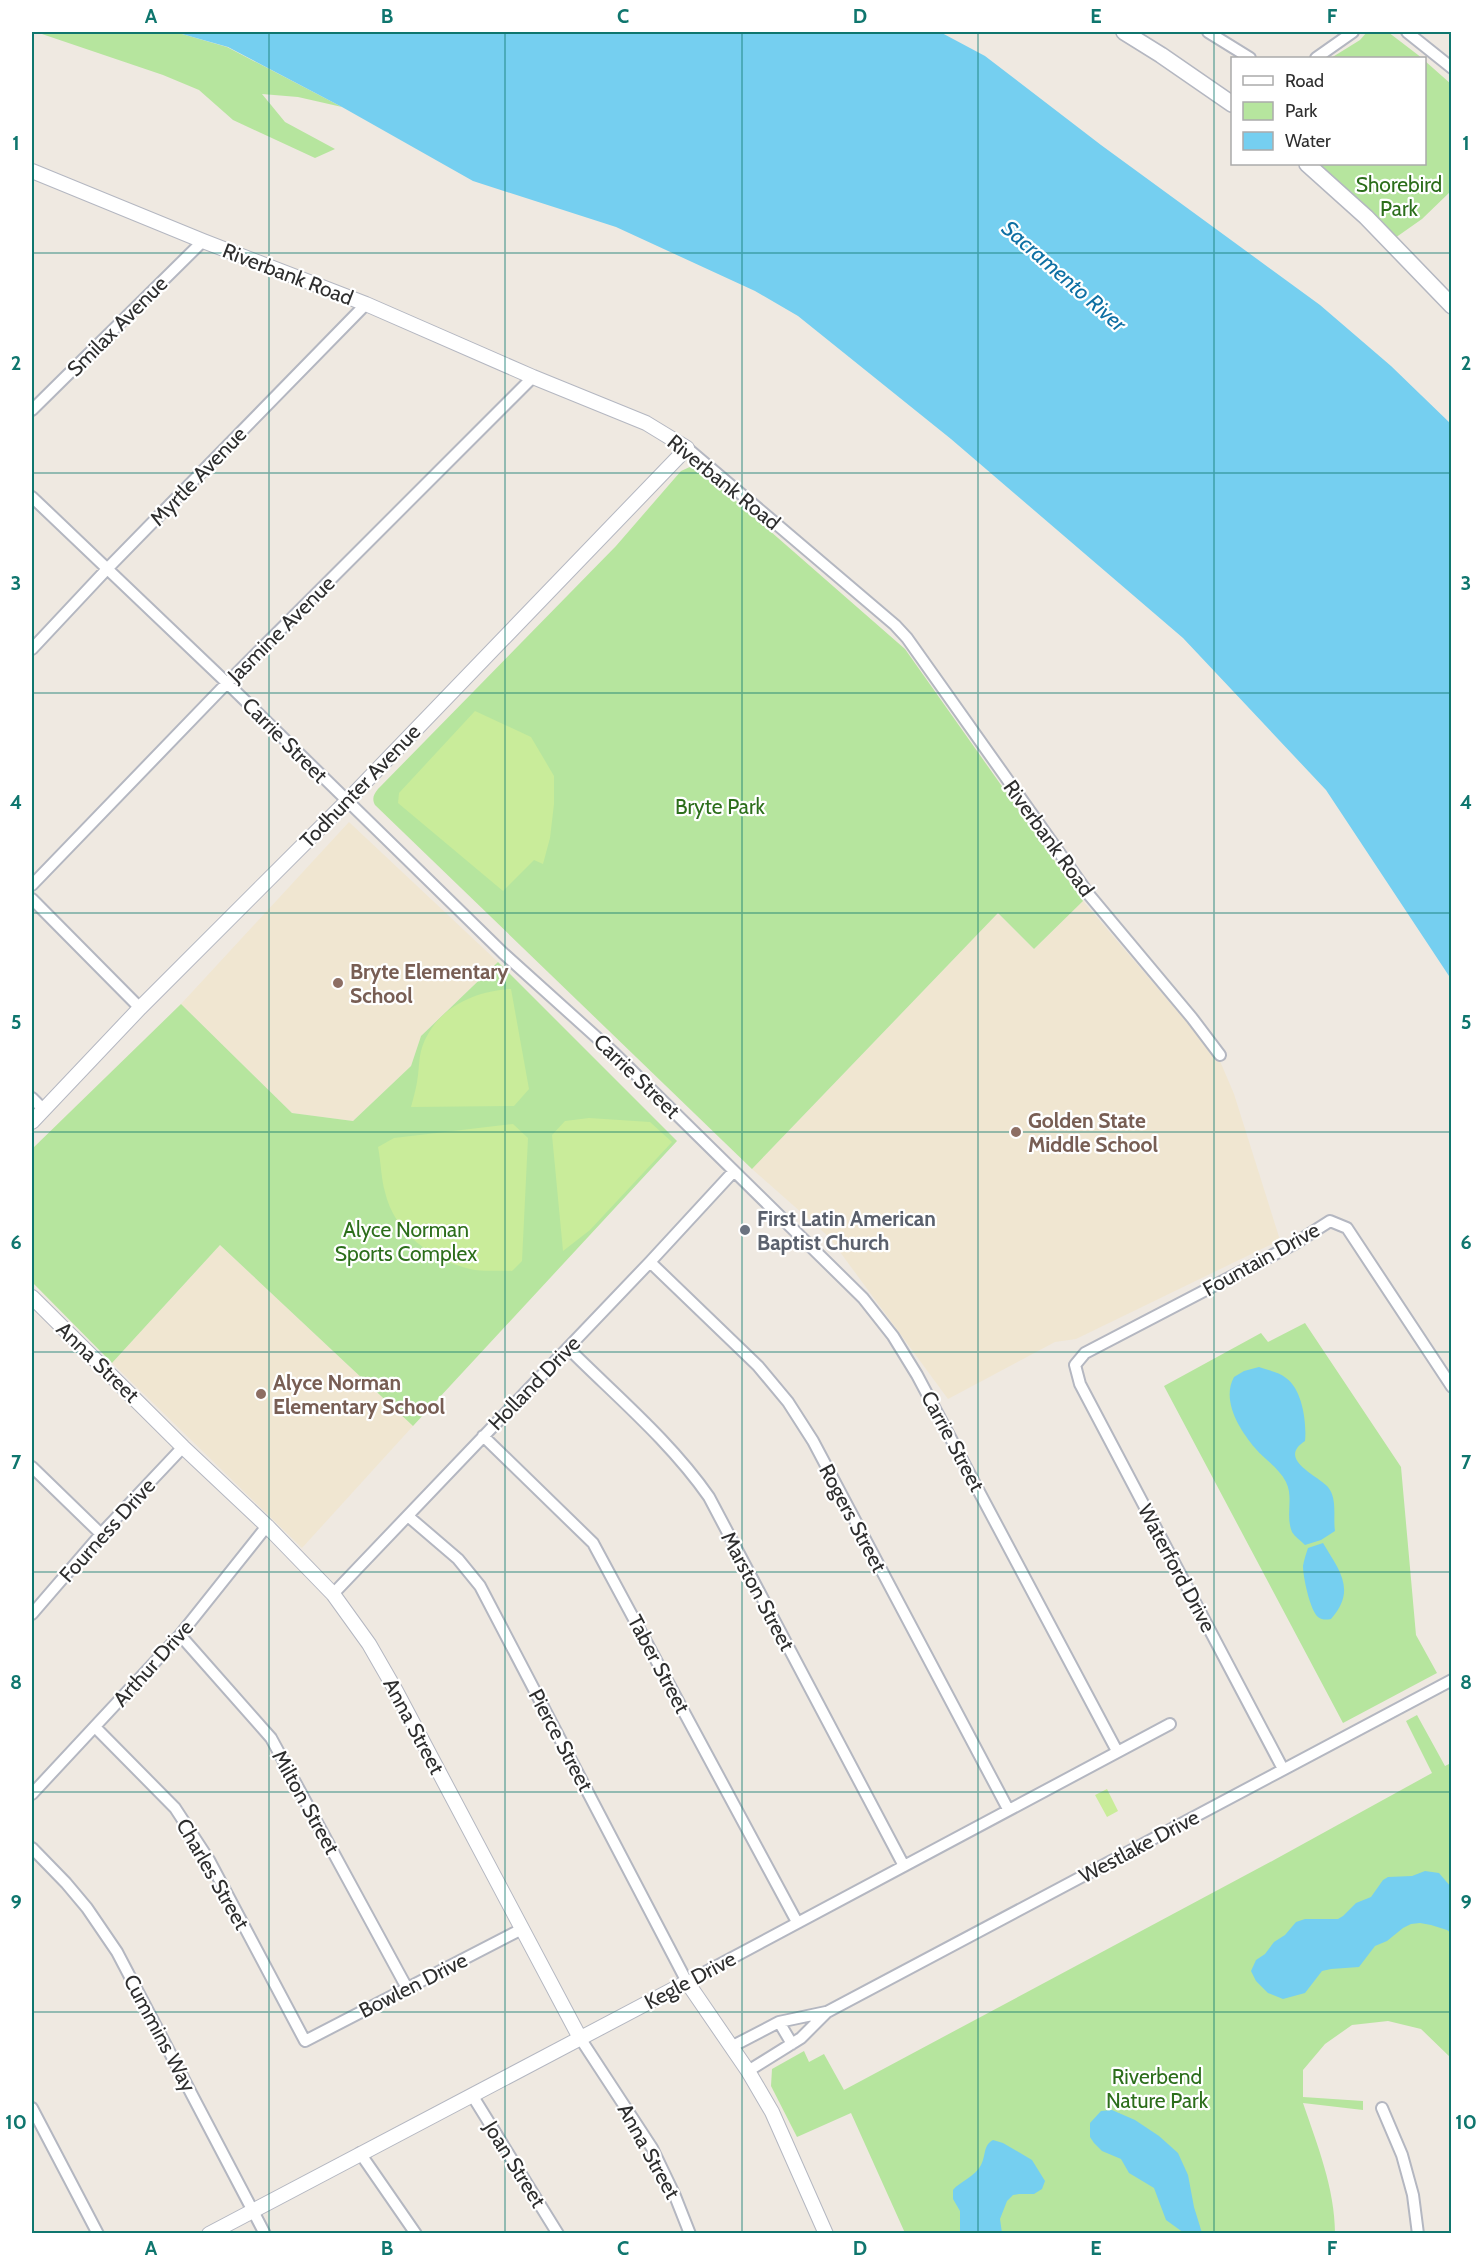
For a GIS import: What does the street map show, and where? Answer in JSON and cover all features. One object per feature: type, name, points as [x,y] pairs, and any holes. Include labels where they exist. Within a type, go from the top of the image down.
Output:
[{"type":"main road","points":[[1124,32],[1231,103]]},
{"type":"main road","points":[[1308,165],[1366,217],[1452,306]]},
{"type":"street","points":[[1208,32],[1248,57]]},
{"type":"street","points":[[1317,57],[1353,32]]},
{"type":"street","points":[[1407,32],[1452,68]]},
{"type":"street","name":"Riverbank Road","points":[[32,172],[366,303],[533,377],[646,423],[687,448],[895,625],[907,638],[1090,896],[1220,1055]]},
{"type":"street","name":"Smilax Avenue","points":[[32,410],[203,241]]},
{"type":"street","name":"Myrtle Avenue","points":[[32,649],[106,569],[366,303]]},
{"type":"street","name":"Jasmine Avenue","points":[[32,885],[227,683],[533,377]]},
{"type":"street","name":"Todhunter Avenue","points":[[32,1122],[140,1008],[347,801],[687,448]]},
{"type":"street","name":"Carrie Street","points":[[32,497],[227,683],[503,953],[614,1053],[855,1290],[879,1317],[905,1354],[944,1422],[1117,1751]]},
{"type":"street","points":[[32,899],[140,1008]]},
{"type":"street","points":[[32,1098],[43,1109]]},
{"type":"street","name":"Holland Drive","points":[[333,1594],[409,1517],[734,1171]]},
{"type":"street","name":"Fountain Drive","points":[[1075,1365],[1085,1353],[1294,1244],[1330,1221],[1347,1228],[1452,1387]]},
{"type":"street","name":"Rogers Street","points":[[650,1262],[758,1366],[788,1402],[813,1441],[1008,1809]]},
{"type":"street","name":"Anna Street","points":[[32,1297],[183,1447],[267,1526],[333,1594],[369,1644],[580,2038],[652,2148],[690,2234]]},
{"type":"street","name":"Marston Street","points":[[568,1348],[692,1472],[709,1497],[904,1866]]},
{"type":"street","name":"Waterford Drive","points":[[1075,1365],[1080,1384],[1283,1769]]},
{"type":"street","name":"Taber Street","points":[[483,1436],[593,1543],[797,1922]]},
{"type":"street","name":"Fourness Drive","points":[[32,1614],[101,1534],[183,1447]]},
{"type":"street","points":[[32,1467],[101,1534]]},
{"type":"street","name":"Pierce Street","points":[[409,1517],[458,1559],[480,1586],[687,1982]]},
{"type":"street","name":"Arthur Drive","points":[[32,1794],[180,1635],[267,1526]]},
{"type":"street","name":"Milton Street","points":[[180,1635],[271,1738],[407,1988]]},
{"type":"street","name":"Westlake Drive","points":[[731,2047],[779,2022],[827,2012],[1452,1680]]},
{"type":"street","name":"Kegle Drive","points":[[209,2234],[1170,1724]]},
{"type":"street","name":"Charles Street","points":[[95,1727],[175,1808],[209,1860],[305,2041]]},
{"type":"street","name":"Cummins Way","points":[[32,1848],[87,1908],[117,1952],[266,2234]]},
{"type":"street","name":"Bowlen Drive","points":[[305,2041],[522,1929]]},
{"type":"street","points":[[687,1982],[748,2071],[772,2112],[826,2234]]},
{"type":"street","name":"Westlake Drive","points":[[748,2071],[801,2038],[827,2012]]},
{"type":"street","points":[[779,2022],[792,2043]]},
{"type":"street","name":"Joan Street","points":[[472,2095],[558,2234]]},
{"type":"street","points":[[32,2108],[98,2234]]},
{"type":"street","points":[[1382,2108],[1402,2156],[1413,2195],[1418,2234]]},
{"type":"street","points":[[360,2153],[416,2234]]},
{"type":"shaded area","name":"Bryte Elementary School","points":[[349,822],[498,962],[421,1036],[411,1066],[353,1121],[292,1113],[181,1004]]},
{"type":"shaded area","name":"Golden State Middle School","points":[[1083,901],[1220,1061],[1234,1094],[1280,1240],[1076,1339],[1055,1342],[948,1399],[829,1237],[752,1169],[998,913],[1034,949]]},
{"type":"shaded area","name":"Alyce Norman Elementary School","points":[[220,1245],[413,1426],[302,1548],[112,1363]]},
{"type":"green space","points":[[36,32],[175,32],[227,47],[342,107],[298,97],[262,94],[285,122],[335,149],[315,158],[233,120],[199,90],[163,75]]},
{"type":"green space","points":[[1367,32],[1388,32],[1421,57],[1333,57],[1360,40]]},
{"type":"green space","name":"Shorebird Park","points":[[1426,62],[1451,84],[1451,191],[1422,219],[1395,238],[1319,165],[1426,165]]},
{"type":"green space","name":"Bryte Park","points":[[692,466],[730,496],[905,649],[1083,901],[1034,949],[998,913],[752,1169],[375,805],[373,799],[378,789],[616,546],[681,471]]},
{"type":"green space","points":[[475,711],[531,737],[554,776],[554,804],[550,838],[543,864],[534,860],[503,891],[398,803],[399,793]]},
{"type":"green space","name":"Alyce Norman Sports Complex","points":[[498,962],[677,1141],[413,1426],[220,1245],[112,1363],[32,1282],[32,1149],[181,1004],[292,1113],[353,1121],[411,1066],[421,1036]]},
{"type":"green space","points":[[511,989],[529,1089],[514,1106],[411,1107],[421,1051],[434,1025],[444,1014],[468,999]]},
{"type":"green space","points":[[589,1118],[650,1122],[672,1142],[590,1230],[563,1251],[552,1135],[565,1121]]},
{"type":"green space","points":[[513,1124],[528,1138],[522,1261],[512,1271],[485,1271],[456,1265],[442,1259],[417,1242],[397,1220],[384,1187],[378,1147],[394,1138]]},
{"type":"green space","points":[[1305,1323],[1401,1467],[1416,1635],[1437,1673],[1343,1723],[1164,1386],[1261,1333],[1268,1342]]},
{"type":"green space","name":"Riverbend Nature Park","points":[[1417,1715],[1445,1766],[1451,1763],[1451,2058],[1421,2029],[1388,2021],[1352,2025],[1325,2044],[1303,2070],[1303,2097],[1363,2101],[1363,2110],[1303,2103],[1329,2183],[1335,2233],[905,2233],[851,2113],[797,2137],[771,2086],[772,2069],[804,2051],[809,2062],[824,2054],[844,2090],[1274,1860],[1432,1773],[1406,1721]]},
{"type":"green space","points":[[1107,1789],[1118,1811],[1107,1817],[1095,1795]]},
{"type":"water","name":"Sacramento River","points":[[175,32],[940,32],[985,56],[1101,145],[1320,305],[1391,366],[1451,424],[1451,979],[1326,790],[1183,638],[951,439],[798,316],[755,291],[616,227],[473,181],[342,107],[228,47]]},
{"type":"water","points":[[1259,1367],[1283,1376],[1296,1390],[1304,1416],[1305,1441],[1297,1448],[1295,1455],[1304,1468],[1326,1485],[1333,1500],[1335,1531],[1321,1540],[1305,1545],[1293,1534],[1290,1526],[1289,1494],[1286,1482],[1280,1472],[1249,1441],[1238,1424],[1231,1405],[1231,1386],[1234,1377],[1244,1371]]},
{"type":"water","points":[[1323,1543],[1339,1571],[1344,1589],[1339,1609],[1331,1619],[1327,1620],[1318,1617],[1312,1608],[1303,1566],[1308,1548]]},
{"type":"water","points":[[1425,1871],[1439,1873],[1451,1887],[1451,1933],[1431,1925],[1411,1924],[1387,1941],[1375,1946],[1359,1967],[1322,1971],[1305,1993],[1283,1999],[1268,1993],[1256,1981],[1251,1971],[1256,1960],[1265,1954],[1274,1942],[1285,1935],[1296,1922],[1305,1919],[1338,1919],[1356,1903],[1371,1897],[1383,1880],[1388,1877],[1412,1876]]},
{"type":"water","points":[[1112,2110],[1135,2120],[1159,2136],[1178,2153],[1188,2175],[1202,2233],[1184,2233],[1166,2220],[1154,2188],[1129,2173],[1121,2159],[1102,2151],[1094,2143],[1090,2137],[1090,2123],[1101,2111]]},
{"type":"water","points":[[993,2140],[1003,2143],[1032,2160],[1045,2181],[1042,2189],[1034,2194],[1013,2195],[1007,2201],[1000,2219],[1002,2233],[960,2233],[960,2211],[953,2199],[953,2190],[978,2169],[983,2162],[988,2145]]},
{"type":"place","name":"Bryte Elementary School","points":[[338,983]]},
{"type":"place","name":"Golden State Middle School","points":[[1016,1132]]},
{"type":"place","name":"First Latin American Baptist Church","points":[[745,1230]]},
{"type":"place","name":"Alyce Norman Elementary School","points":[[261,1394]]}]
